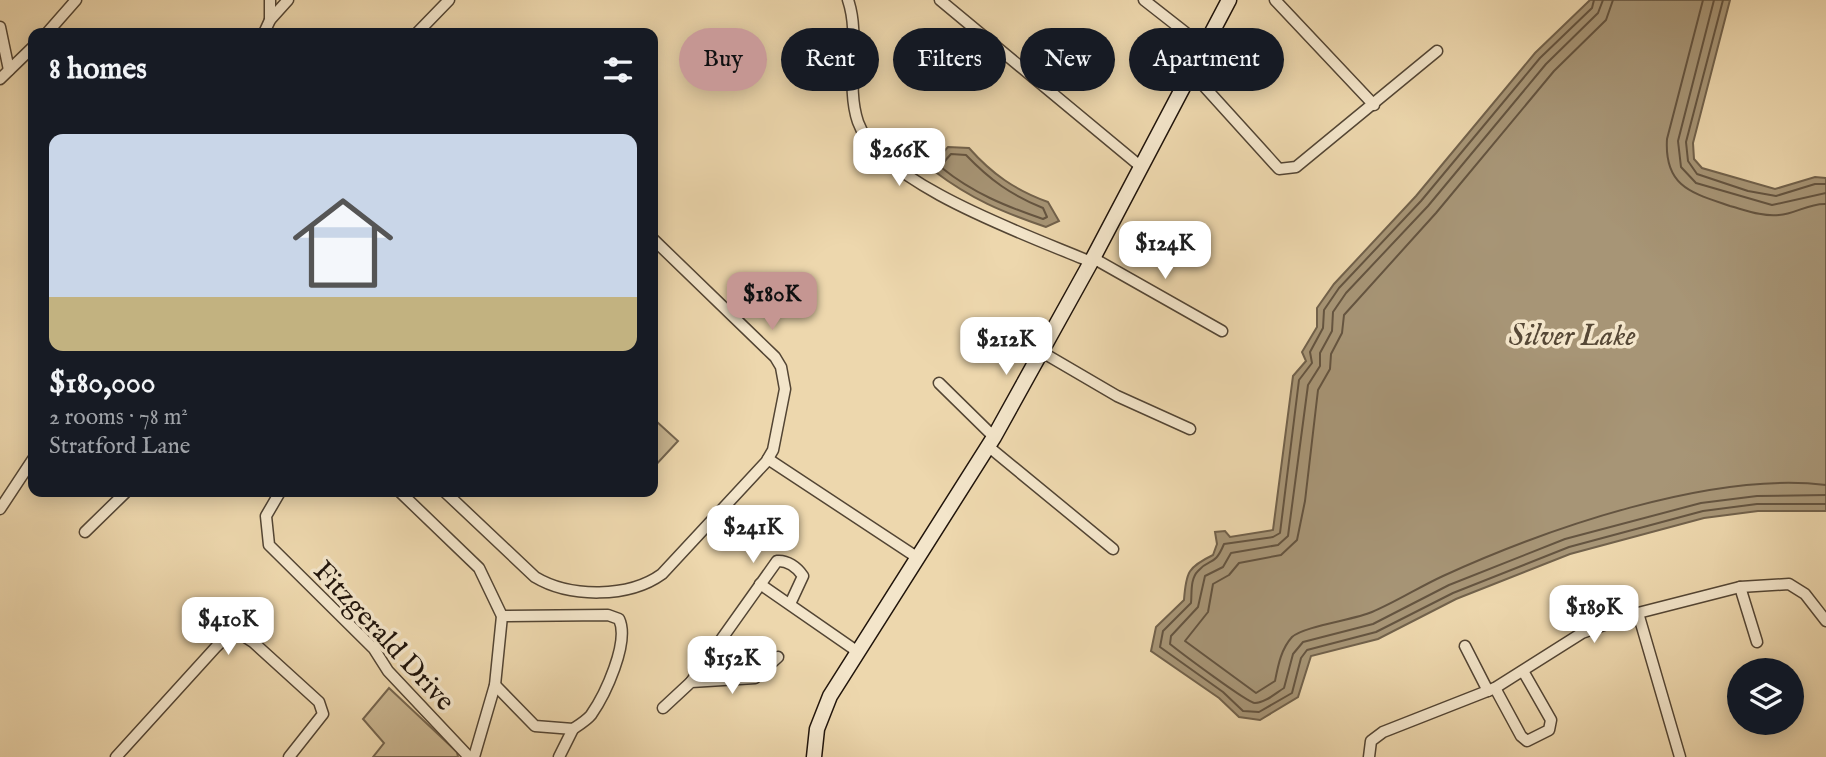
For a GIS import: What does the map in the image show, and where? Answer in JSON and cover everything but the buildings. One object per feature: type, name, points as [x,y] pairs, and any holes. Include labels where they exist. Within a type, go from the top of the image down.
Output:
[{"type":"street","points":[[51,28],[76,0]]},
{"type":"street","points":[[270,0],[270,20]]},
{"type":"street","points":[[266,28],[288,0]]},
{"type":"street","points":[[422,28],[449,0]]},
{"type":"street","points":[[848,0],[858,122],[869,141],[899,168],[941,198],[1092,260],[1222,331]]},
{"type":"street","points":[[940,0],[1140,166]]},
{"type":"street","points":[[1144,0],[1180,28]]},
{"type":"street","points":[[1215,28],[1229,0]]},
{"type":"street","points":[[1275,0],[1374,105]]},
{"type":"street","points":[[0,27],[9,70]]},
{"type":"street","points":[[1208,91],[1279,169],[1296,167],[1437,51]]},
{"type":"street","points":[[0,79],[28,52]]},
{"type":"street","points":[[814,757],[815,739],[825,706],[992,442],[1182,91]]},
{"type":"street","points":[[450,497],[535,577],[550,586],[588,591],[622,589],[647,585],[662,574],[768,459],[783,413],[785,389],[781,367],[775,357],[658,244]]},
{"type":"street","points":[[1040,351],[1117,396],[1190,429]]},
{"type":"street","points":[[939,383],[992,442],[1113,549]]},
{"type":"street","points":[[768,459],[918,558]]},
{"type":"street","points":[[0,509],[28,467]]},
{"type":"street","points":[[85,532],[121,497]]},
{"type":"street","name":"Fitzgerald Drive","points":[[276,497],[266,516],[269,544],[374,649],[388,671],[472,757]]},
{"type":"street","points":[[405,497],[479,568],[502,615],[495,685],[472,757]]},
{"type":"street","points":[[663,708],[691,682],[776,561],[783,561],[799,570],[803,576],[790,604]]},
{"type":"street","points":[[760,584],[858,652]]},
{"type":"street","points":[[1369,757],[1371,741],[1383,732],[1491,689],[1582,633],[1638,612],[1740,587],[1789,584],[1805,594],[1826,621]]},
{"type":"street","points":[[1740,587],[1757,642]]},
{"type":"street","points":[[1638,612],[1680,757]]},
{"type":"street","points":[[502,615],[591,613],[619,619],[623,637],[619,655],[590,716],[573,729],[559,757]]},
{"type":"street","points":[[116,757],[227,636],[239,633],[253,642],[319,702],[323,714],[320,722],[289,757]]},
{"type":"street","points":[[1465,646],[1521,736],[1527,741],[1549,730],[1552,720],[1523,671]]},
{"type":"street","points":[[691,682],[755,678],[778,657]]},
{"type":"street","points":[[495,685],[535,726],[573,729]]},
{"type":"shaded area","points":[[658,423],[678,441],[658,463]]},
{"type":"shaded area","points":[[389,688],[457,752],[458,757],[373,757],[384,743],[363,719]]},
{"type":"water","name":"Silver Lake","points":[[1590,0],[1730,0],[1693,143],[1694,159],[1702,168],[1775,189],[1815,177],[1826,178],[1826,511],[1758,511],[1704,518],[1570,554],[1456,599],[1378,639],[1311,656],[1298,697],[1260,720],[1239,717],[1219,698],[1151,651],[1156,627],[1184,600],[1187,577],[1193,567],[1213,555],[1217,544],[1215,532],[1225,531],[1230,537],[1273,530],[1293,376],[1306,361],[1302,352],[1317,327],[1317,308],[1334,284],[1416,196],[1535,53]]},
{"type":"water","points":[[948,147],[969,148],[986,166],[1005,180],[1048,202],[1059,221],[1046,227],[987,204],[948,181],[934,171],[936,160]]}]
